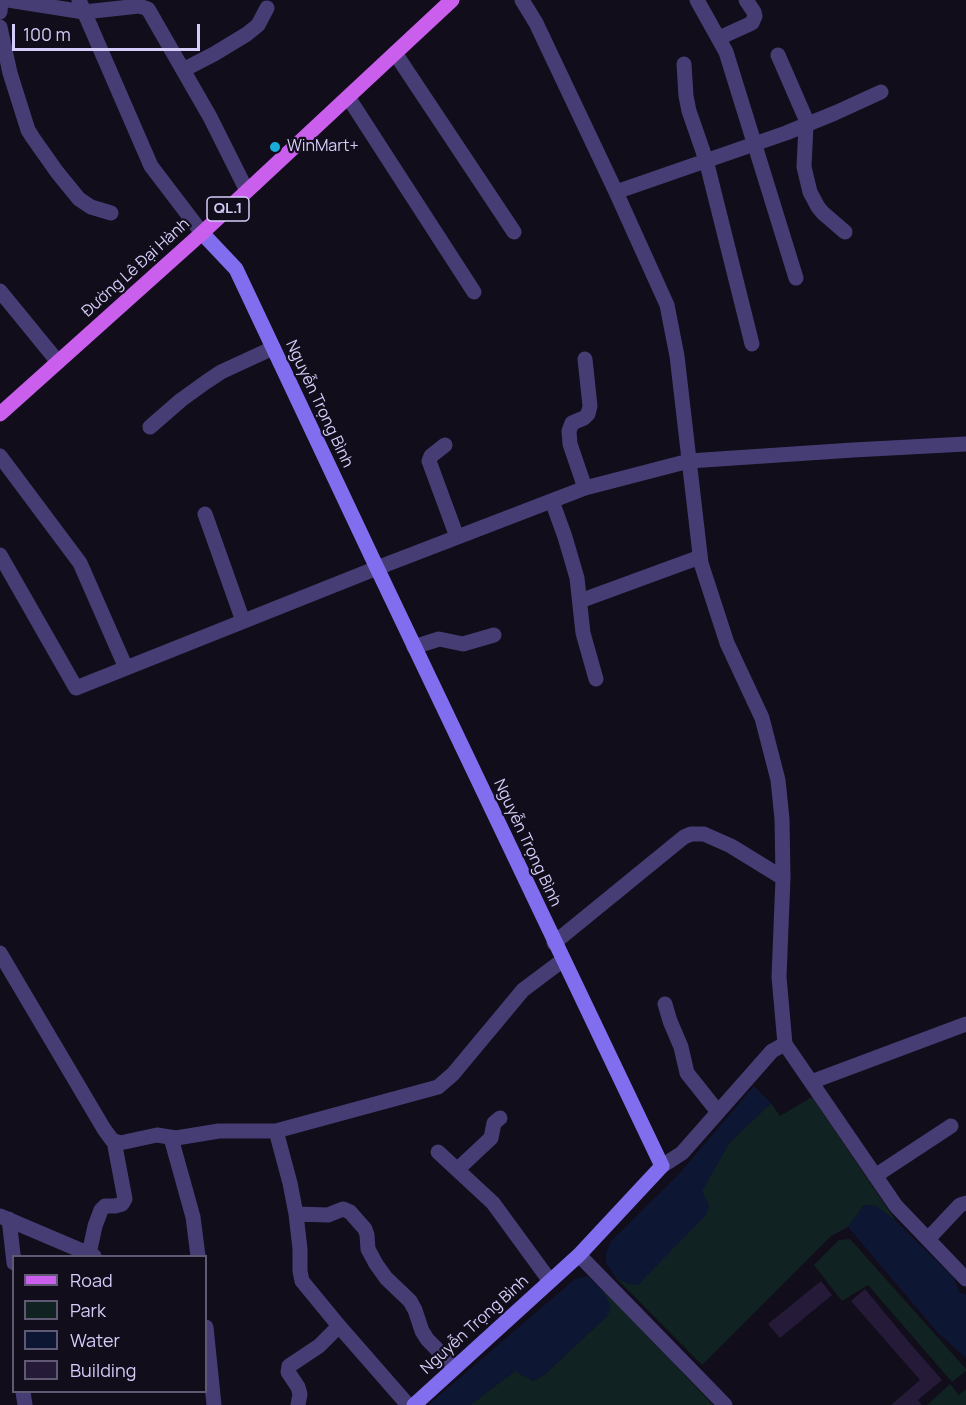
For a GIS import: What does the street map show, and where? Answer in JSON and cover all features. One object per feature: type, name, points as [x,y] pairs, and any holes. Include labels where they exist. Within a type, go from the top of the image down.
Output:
[{"type":"main road","name":"Đường Lê Đại Hành","points":[[0,414],[202,233],[452,0]]},
{"type":"street","points":[[0,12],[1,0]]},
{"type":"street","points":[[8,0],[81,6],[139,6],[148,9],[210,117],[247,191]]},
{"type":"street","points":[[522,0],[536,22],[668,305],[677,356],[701,563],[727,643],[762,718],[778,780],[782,819],[783,878],[779,977],[785,1044],[896,1206],[966,1279]]},
{"type":"street","points":[[697,0],[726,52],[796,278]]},
{"type":"street","points":[[718,38],[752,23],[754,12],[746,0]]},
{"type":"street","points":[[81,6],[152,166],[202,233]]},
{"type":"street","points":[[183,70],[247,34],[258,25],[267,8]]},
{"type":"street","points":[[0,27],[10,73],[28,130],[79,199],[91,207],[111,213]]},
{"type":"street","points":[[395,53],[514,232]]},
{"type":"street","points":[[778,55],[807,124],[804,167],[810,192],[818,207],[845,232]]},
{"type":"street","points":[[684,64],[689,111],[706,160],[752,344]]},
{"type":"street","points":[[616,192],[755,144],[835,113],[880,92]]},
{"type":"street","points":[[348,97],[474,292]]},
{"type":"street","name":"Nguyễn Trọng Bình","points":[[202,233],[236,269],[554,943],[662,1166],[579,1255],[414,1405]]},
{"type":"street","points":[[0,291],[58,362]]},
{"type":"street","points":[[150,427],[181,400],[221,372],[273,348]]},
{"type":"street","points":[[585,359],[590,406],[588,414],[572,423],[569,431],[570,444],[585,488]]},
{"type":"street","points":[[0,555],[76,688],[585,488],[688,461],[966,444]]},
{"type":"street","points":[[445,445],[431,456],[429,461],[458,537]]},
{"type":"street","points":[[0,456],[80,563],[126,668]]},
{"type":"street","points":[[552,501],[577,578],[583,633],[596,679]]},
{"type":"street","points":[[205,514],[243,621]]},
{"type":"street","points":[[580,602],[700,557]]},
{"type":"street","points":[[414,647],[439,639],[463,644],[494,635]]},
{"type":"street","points":[[554,943],[684,837],[691,834],[704,834],[731,846],[783,878]]},
{"type":"street","points":[[0,953],[104,1129],[114,1141],[125,1199],[123,1204],[103,1207],[95,1226],[92,1255],[4,1217]]},
{"type":"street","points":[[114,1141],[120,1143],[157,1135],[171,1138],[219,1131],[276,1131],[427,1091],[443,1084],[453,1074],[523,990],[563,960]]},
{"type":"street","points":[[665,1004],[681,1047],[687,1073],[718,1112]]},
{"type":"street","points":[[811,1082],[966,1024]]},
{"type":"street","points":[[662,1166],[682,1153],[772,1051],[785,1044]]},
{"type":"street","points":[[458,1170],[490,1138],[495,1123],[500,1118]]},
{"type":"street","points":[[875,1176],[951,1126]]},
{"type":"street","points":[[276,1131],[296,1214],[301,1276],[304,1284],[408,1405]]},
{"type":"street","points":[[171,1138],[193,1217],[198,1255]]},
{"type":"street","points":[[438,1152],[480,1190],[502,1214],[550,1281]]},
{"type":"street","points":[[928,1239],[960,1205],[966,1203]]},
{"type":"street","points":[[296,1214],[328,1215],[343,1209],[350,1212],[365,1229],[368,1250],[376,1264],[386,1278],[410,1301],[427,1339],[454,1367]]},
{"type":"street","points":[[4,1217],[12,1255]]},
{"type":"street","points":[[579,1255],[725,1405]]},
{"type":"street","points":[[298,1405],[300,1394],[288,1372],[289,1366],[319,1346],[339,1326]]},
{"type":"street","points":[[207,1346],[214,1405]]},
{"type":"green space","points":[[812,1097],[896,1221],[876,1206],[864,1205],[848,1227],[831,1236],[702,1365],[615,1277],[629,1284],[709,1206],[701,1191],[730,1142],[771,1103],[780,1116]]},
{"type":"green space","points":[[850,1239],[966,1371],[952,1382],[868,1285],[842,1301],[814,1265],[839,1240]]},
{"type":"green space","points":[[602,1288],[713,1405],[470,1405],[515,1371],[533,1381],[544,1375],[608,1315]]},
{"type":"green space","points":[[950,1384],[959,1395],[966,1389],[966,1405],[927,1405]]},
{"type":"water","points":[[754,1086],[771,1103],[730,1142],[702,1191],[709,1206],[706,1215],[638,1285],[629,1284],[615,1277],[606,1263],[606,1253],[611,1241],[678,1175]]},
{"type":"water","points":[[864,1205],[876,1206],[896,1221],[954,1278],[959,1292],[966,1295],[966,1358],[938,1333],[848,1227]]},
{"type":"water","points":[[587,1276],[602,1288],[611,1307],[608,1315],[544,1375],[533,1381],[515,1371],[470,1405],[428,1405],[575,1279]]},
{"type":"building","points":[[821,1281],[832,1295],[780,1338],[768,1324]]},
{"type":"building","points":[[865,1289],[942,1380],[918,1400],[922,1405],[891,1405],[920,1380],[851,1301]]},
{"type":"place","name":"WinMart+","points":[[275,147]]}]
